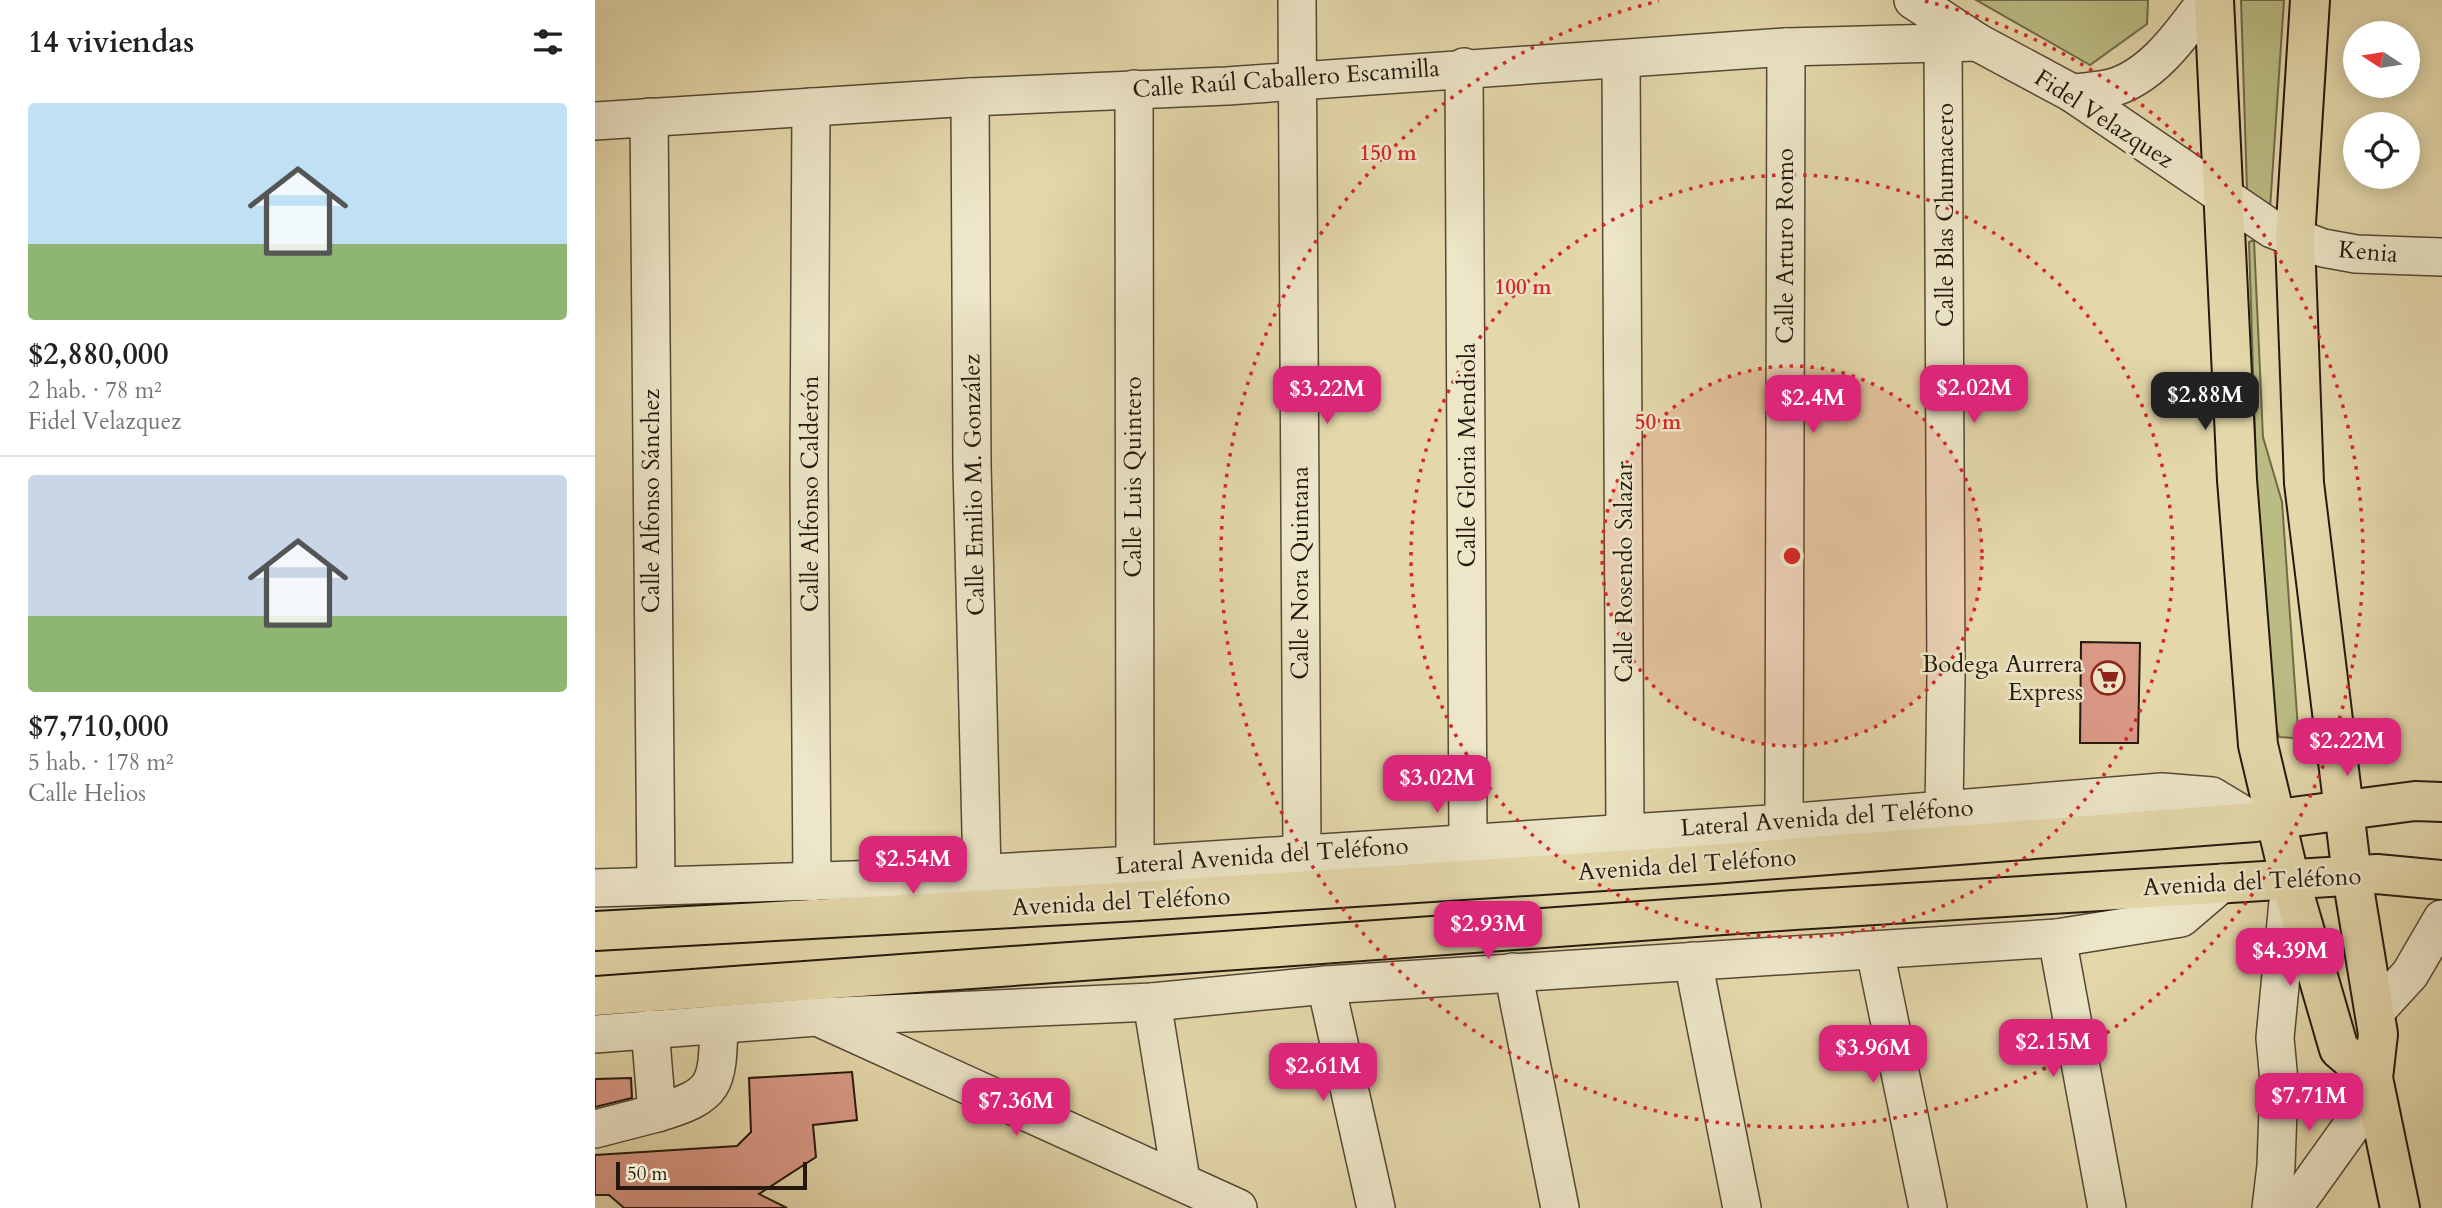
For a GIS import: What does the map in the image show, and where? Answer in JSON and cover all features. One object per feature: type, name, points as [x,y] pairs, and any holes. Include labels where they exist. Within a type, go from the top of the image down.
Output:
[{"type":"main road","points":[[2214,0],[2237,480],[2257,731],[2276,844],[2339,1049],[2374,1085]]},
{"type":"main road","points":[[2309,0],[2295,239],[2304,483],[2348,843],[2378,1034],[2374,1085],[2400,1208]]},
{"type":"main road","name":"Avenida del Teléfono","points":[[595,931],[884,897],[1711,846],[2348,843],[2415,801],[2442,802]]},
{"type":"main road","name":"Avenida del Teléfono","points":[[595,996],[1794,910],[2222,883],[2276,844],[2348,843],[2378,874],[2442,880]]},
{"type":"street","name":"Calle Nora Quintana","points":[[1297,0],[1301,852]]},
{"type":"street","name":"Fidel Velazquez","points":[[1913,0],[1960,41],[2072,93],[2224,199],[2260,222],[2295,239]]},
{"type":"street","points":[[2072,93],[2113,88],[2143,71],[2173,45],[2207,0]]},
{"type":"street","name":"Calle Raúl Caballero Escamilla","points":[[595,121],[1786,47],[1960,41]]},
{"type":"street","name":"Calle Blas Chumacero","points":[[1944,810],[1960,41]]},
{"type":"street","name":"Calle Arturo Romo","points":[[1784,823],[1786,47]]},
{"type":"street","name":"Calle Rosendo Salazar","points":[[1621,59],[1625,832]]},
{"type":"street","name":"Calle Gloria Mendiola","points":[[1464,67],[1468,842]]},
{"type":"street","name":"Calle Luis Quintero","points":[[1134,89],[1135,865]]},
{"type":"street","name":"Calle Emilio M. González","points":[[969,97],[972,464],[982,873]]},
{"type":"street","name":"Calle Alfonso Calderón","points":[[811,107],[809,488],[812,882]]},
{"type":"street","name":"Calle Alfonso Sánchez","points":[[649,117],[656,885]]},
{"type":"street","name":"Kenia","points":[[2295,239],[2356,254],[2442,257]]},
{"type":"street","name":"Lateral Avenida del Teléfono","points":[[595,888],[812,882],[884,897],[982,873],[1625,832],[1711,846],[1784,823],[2162,792],[2212,796],[2276,844]]},
{"type":"street","points":[[2271,1208],[2276,1166],[2279,1081],[2275,1038],[2276,844]]},
{"type":"street","points":[[595,1034],[817,1017],[1152,1002],[1326,985],[2057,938],[2181,918],[2222,883]]},
{"type":"street","points":[[1794,910],[1798,954]]},
{"type":"street","points":[[2375,1012],[2410,974],[2442,919]]},
{"type":"street","points":[[2057,938],[2107,1208]]},
{"type":"street","points":[[1875,951],[1928,1208]]},
{"type":"street","points":[[1693,961],[1742,1208]]},
{"type":"street","points":[[1513,972],[1560,1208]]},
{"type":"street","points":[[1326,985],[1376,1208]]},
{"type":"street","points":[[1152,1002],[1181,1180]]},
{"type":"street","points":[[817,1017],[1238,1208]]},
{"type":"street","points":[[595,1129],[693,1102],[714,1081],[717,1071],[719,1024]]},
{"type":"street","points":[[650,1029],[657,1113]]},
{"type":"street","points":[[2293,1208],[2374,1085]]},
{"type":"green space","points":[[1976,0],[2148,0],[2147,24],[2090,65]]},
{"type":"green space","points":[[2241,0],[2284,0],[2270,209],[2247,190]]},
{"type":"green space","points":[[2254,240],[2263,437],[2282,502],[2298,729],[2294,738],[2279,737],[2276,728],[2257,497],[2249,242]]},
{"type":"building","points":[[2081,642],[2140,643],[2138,743],[2080,743]]},
{"type":"building","points":[[852,1072],[857,1120],[813,1125],[816,1157],[759,1194],[787,1208],[624,1208],[609,1195],[595,1195],[595,1155],[737,1146],[751,1132],[749,1078]]},
{"type":"building","points":[[631,1078],[632,1098],[595,1107],[595,1079]]},
{"type":"place","name":"Bodega Aurrera Express","points":[[2108,678]]}]
